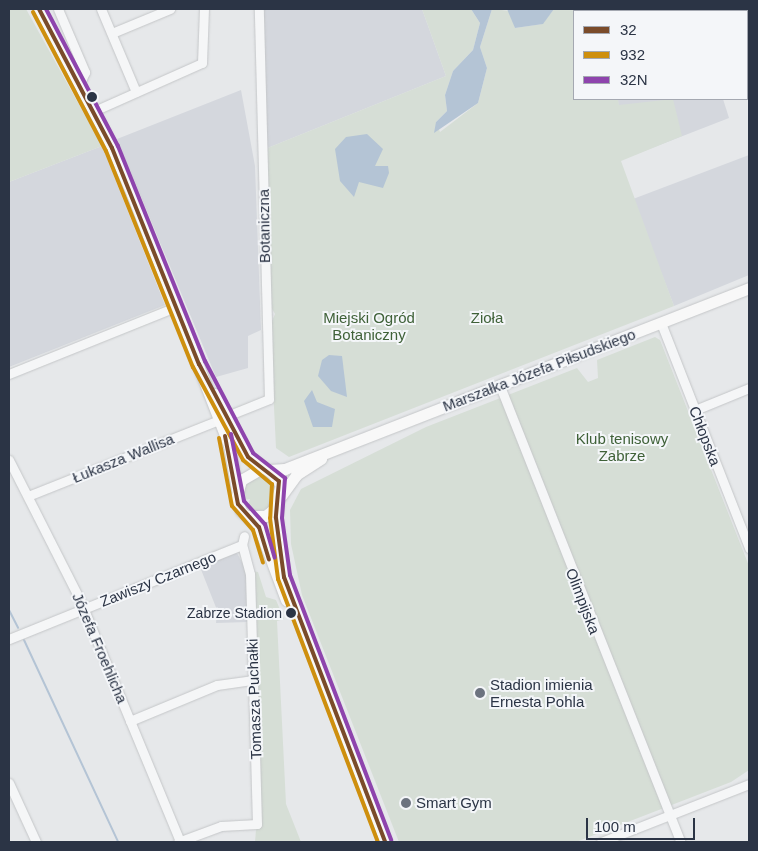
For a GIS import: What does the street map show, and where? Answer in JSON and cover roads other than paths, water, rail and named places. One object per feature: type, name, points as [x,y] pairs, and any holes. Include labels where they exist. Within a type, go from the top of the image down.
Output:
[{"type":"street","points":[[39,9],[94,111],[198,364],[223,418],[248,457],[279,481],[281,563],[300,626],[385,842]]},
{"type":"street","points":[[58,9],[85,72],[80,84]]},
{"type":"street","points":[[101,9],[136,92]]},
{"type":"street","points":[[112,33],[170,9]]},
{"type":"street","points":[[94,111],[202,63],[204,9]]},
{"type":"street","name":"Botaniczna","points":[[223,418],[268,399],[259,9]]},
{"type":"street","name":"Marszałka Józefa Piłsudskiego","points":[[265,469],[280,471],[749,288]]},
{"type":"street","points":[[9,374],[176,307]]},
{"type":"street","name":"Chłopska","points":[[661,323],[748,543]]},
{"type":"street","name":"Olimpijska","points":[[500,386],[681,842]]},
{"type":"street","points":[[695,410],[749,388]]},
{"type":"street","points":[[223,418],[238,504],[259,527],[275,577],[300,626]]},
{"type":"street","name":"Łukasza Wallisa","points":[[28,496],[223,418]]},
{"type":"street","name":"Marszałka Józefa Piłsudskiego","points":[[280,499],[296,475],[329,452]]},
{"type":"street","name":"Józefa Froehlicha","points":[[9,460],[84,609],[179,842]]},
{"type":"street","points":[[237,490],[244,476],[265,469]]},
{"type":"street","points":[[248,516],[265,516],[280,499]]},
{"type":"street","name":"Zawiszy Czarnego","points":[[9,639],[243,541]]},
{"type":"street","name":"Tomasza Puchałki","points":[[179,842],[221,826],[257,824],[250,574],[243,541]]},
{"type":"street","points":[[130,721],[217,685],[252,680]]},
{"type":"street","points":[[9,783],[36,842]]},
{"type":"street","points":[[601,842],[749,784]]},
{"type":"water","points":[[471,9],[492,9],[480,47],[487,68],[478,103],[434,133],[436,122],[447,111],[445,95],[453,71],[473,50],[480,23]]},
{"type":"water","points":[[507,9],[554,9],[543,24],[515,28]]},
{"type":"water","points":[[367,134],[383,149],[375,166],[388,166],[389,173],[383,188],[359,182],[354,197],[340,181],[335,149],[346,137]]},
{"type":"water","points":[[329,355],[342,356],[347,397],[331,391],[318,376],[322,360]]},
{"type":"water","points":[[312,390],[317,402],[335,409],[332,427],[313,427],[304,401]]},
{"type":"waterway","points":[[9,610],[18,628]]},
{"type":"waterway","points":[[24,640],[118,842]]},
{"type":"place","name":"Zabrze Stadion","points":[[291,613]]},
{"type":"place","name":"Stadion imienia Ernesta Pohla","points":[[480,693]]},
{"type":"place","name":"Smart Gym","points":[[406,803]]},
{"type":"park label","name":"Zioła","points":[[487,318]]},
{"type":"park label","name":"Miejski Ogród Botaniczny","points":[[369,326]]},
{"type":"park label","name":"Klub tenisowy Zabrze","points":[[622,446]]}]
